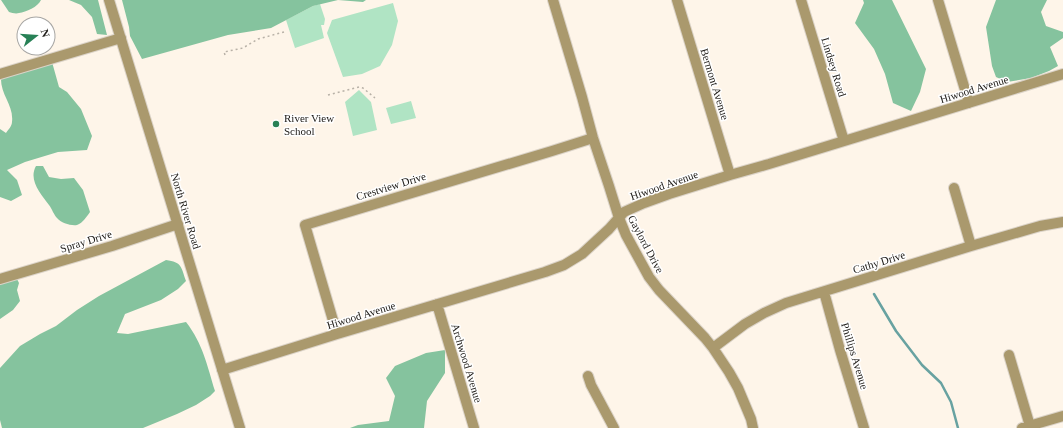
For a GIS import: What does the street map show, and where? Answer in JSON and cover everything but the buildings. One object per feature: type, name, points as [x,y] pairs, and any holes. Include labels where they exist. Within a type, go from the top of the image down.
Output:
[{"type":"street","name":"North River Road","points":[[109,0],[240,428]]},
{"type":"street","name":"Gaylord Drive","points":[[552,0],[593,138],[626,235],[649,277],[659,290],[693,324],[713,348],[738,388],[751,419],[753,428]]},
{"type":"street","name":"Bermont Avenue","points":[[677,0],[730,175]]},
{"type":"street","name":"Lindsey Road","points":[[801,0],[844,141]]},
{"type":"street","points":[[938,0],[969,103]]},
{"type":"street","points":[[0,74],[121,38]]},
{"type":"street","name":"Hiwood Avenue","points":[[222,370],[564,265],[582,254],[610,229],[624,212],[644,203],[730,175],[1063,74]]},
{"type":"street","name":"Crestview Drive","points":[[337,334],[305,225],[593,138]]},
{"type":"street","points":[[954,188],[971,246]]},
{"type":"street","name":"Cathy Drive","points":[[713,348],[745,324],[786,303],[971,246],[1040,226],[1063,222]]},
{"type":"street","name":"Spray Drive","points":[[0,279],[112,246],[178,224]]},
{"type":"street","name":"Phillips Avenue","points":[[824,292],[864,428]]},
{"type":"street","name":"Archwood Avenue","points":[[437,304],[474,428]]},
{"type":"street","points":[[1009,355],[1026,427],[1063,416]]},
{"type":"street","points":[[588,376],[591,385],[614,428]]},
{"type":"path","points":[[225,55],[224,52],[242,48],[258,39],[284,32]]},
{"type":"path","points":[[328,95],[359,87],[363,88],[375,98]]},
{"type":"green space","points":[[1,0],[41,0],[32,9],[25,12],[13,13],[9,12]]},
{"type":"green space","points":[[69,0],[98,0],[107,35],[97,34],[92,17],[81,5]]},
{"type":"green space","points":[[122,0],[338,0],[313,6],[271,28],[228,35],[142,59],[130,36]]},
{"type":"green space","points":[[338,0],[366,0],[363,2]]},
{"type":"green space","points":[[863,0],[892,0],[926,69],[920,92],[911,111],[893,103],[885,74],[874,49],[855,23],[864,3]]},
{"type":"green space","points":[[996,0],[1047,0],[1041,12],[1046,26],[1063,32],[1063,38],[1050,47],[1058,66],[1031,78],[1007,82],[996,77],[992,66],[986,27]]},
{"type":"green space","points":[[393,3],[398,21],[392,45],[380,66],[362,74],[343,77],[327,33],[332,20]]},
{"type":"green space","points":[[320,4],[325,19],[324,25],[321,25],[324,38],[295,48],[286,20]]},
{"type":"green space","points":[[52,62],[59,87],[67,92],[81,109],[92,136],[87,150],[58,152],[25,162],[7,170],[17,180],[22,195],[11,201],[0,197],[0,129],[6,133],[12,122],[11,110],[1,83],[1,77]]},
{"type":"green space","points":[[359,90],[371,102],[377,130],[353,136],[345,102]]},
{"type":"green space","points":[[411,101],[416,118],[391,124],[386,108]]},
{"type":"green space","points":[[36,166],[43,166],[49,177],[61,179],[74,178],[83,190],[90,212],[81,223],[77,225],[69,225],[56,217],[34,182],[34,171]]},
{"type":"green space","points":[[166,260],[175,262],[180,266],[186,281],[178,289],[161,300],[125,314],[117,333],[128,334],[186,322],[197,338],[201,347],[215,391],[196,405],[143,428],[2,428],[0,420],[0,368],[20,346],[56,326],[99,296]]},
{"type":"green space","points":[[17,279],[19,283],[17,290],[20,301],[13,310],[0,319],[0,283]]},
{"type":"green space","points":[[445,350],[445,373],[427,401],[424,428],[350,428],[358,425],[389,421],[395,396],[386,378],[395,366],[426,353]]},
{"type":"waterway","points":[[874,294],[896,331],[922,365],[941,383],[951,402],[958,428]]},
{"type":"place","name":"River View School","points":[[276,124]]}]
